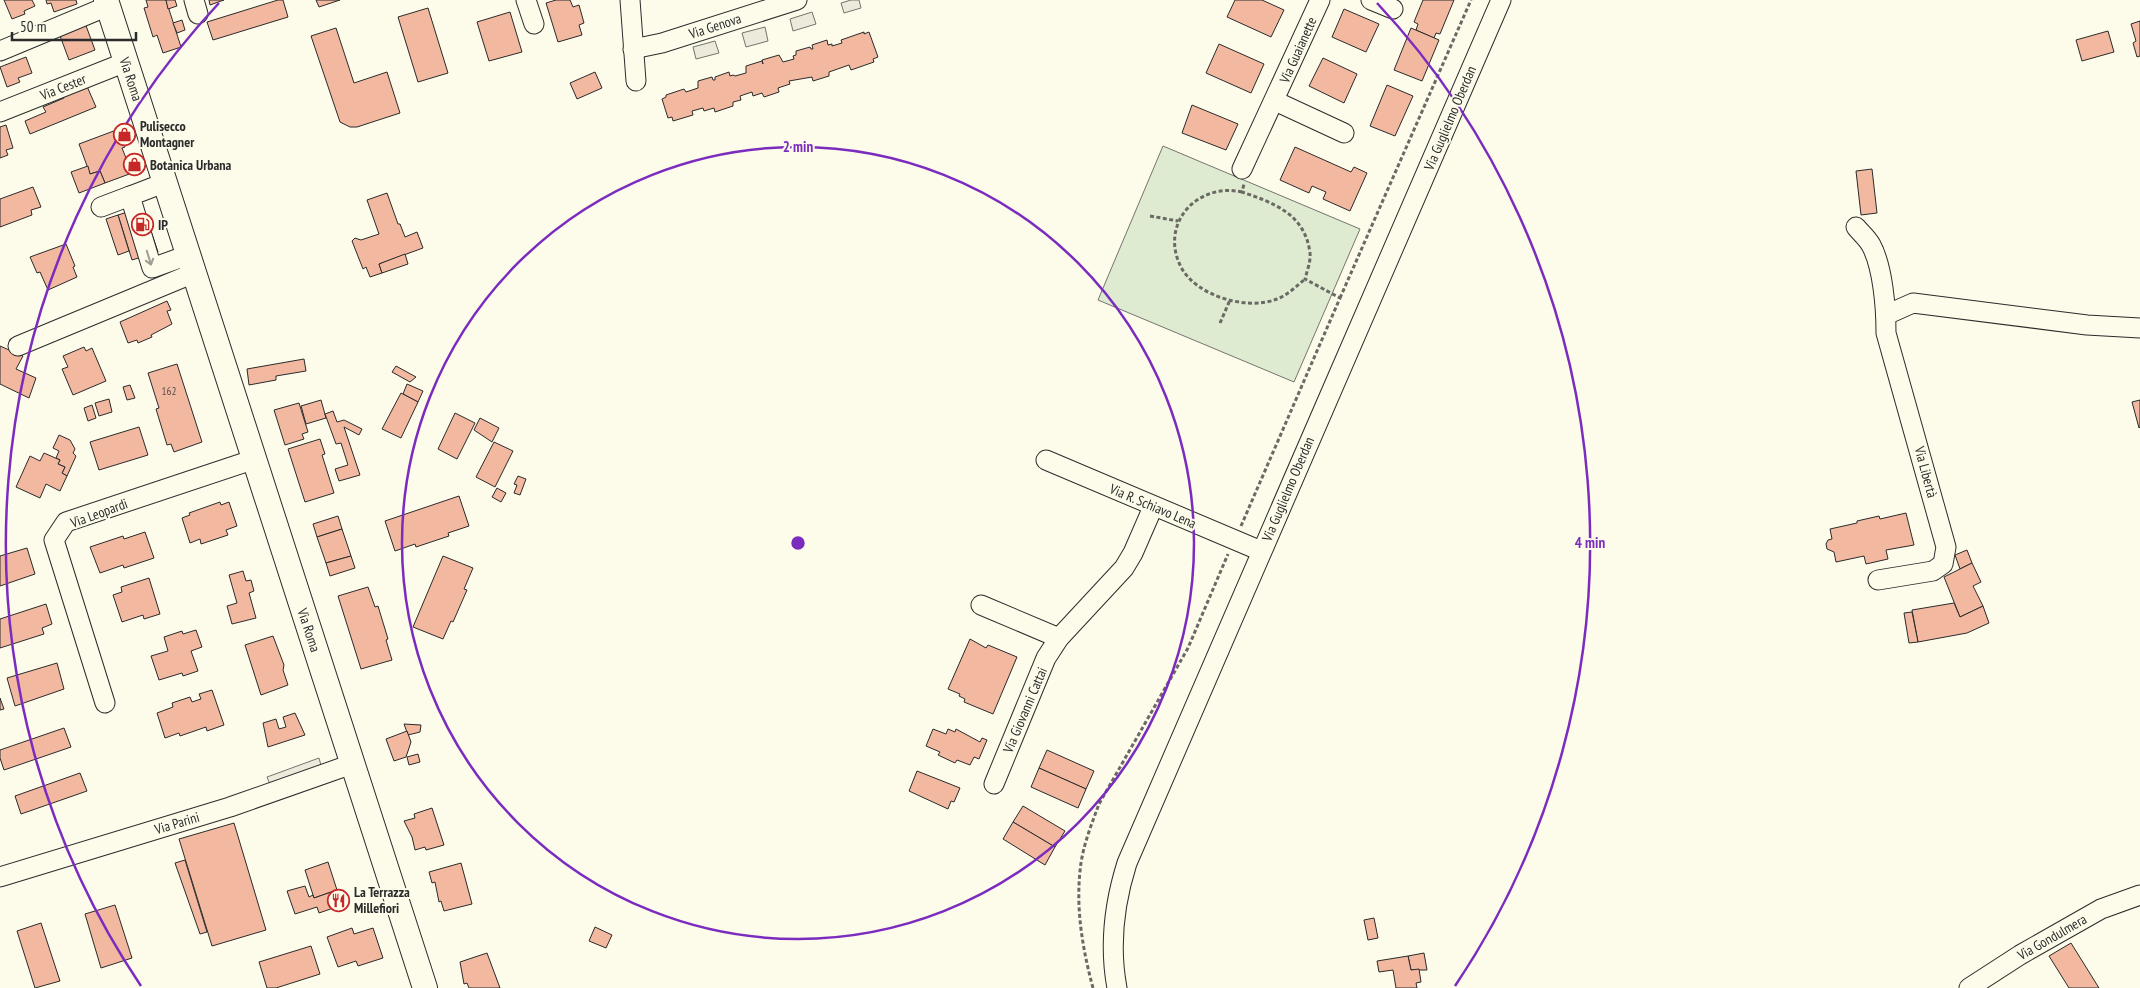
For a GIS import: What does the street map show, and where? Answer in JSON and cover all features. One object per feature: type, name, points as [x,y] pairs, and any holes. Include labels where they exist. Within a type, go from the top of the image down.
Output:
[{"type":"main road","name":"Via Roma","points":[[107,3],[425,988]]},
{"type":"street","points":[[526,0],[534,24]]},
{"type":"street","points":[[630,0],[636,81]]},
{"type":"street","name":"Via Genova","points":[[634,49],[662,43],[797,0]]},
{"type":"street","name":"Via Guaianette","points":[[1242,169],[1320,0]]},
{"type":"street","points":[[1371,0],[1393,9]]},
{"type":"street","name":"Via Guglielmo Oberdan","points":[[1117,988],[1114,972],[1114,919],[1118,890],[1127,863],[1501,0]]},
{"type":"street","points":[[0,51],[107,3]]},
{"type":"street","name":"Via Cester","points":[[0,112],[126,62]]},
{"type":"street","name":"Via Guaianette","points":[[1275,101],[1344,133]]},
{"type":"street","points":[[101,207],[164,183]]},
{"type":"street","points":[[130,196],[152,268],[191,264]]},
{"type":"street","name":"Via Libertà","points":[[1856,227],[1870,244],[1877,260],[1886,315],[1886,333],[1946,547],[1943,564],[1933,571],[1878,580]]},
{"type":"street","points":[[18,346],[191,264]]},
{"type":"street","points":[[1886,315],[1913,303],[2087,324],[2140,328]]},
{"type":"street","name":"Via Leopardi","points":[[105,703],[54,540],[66,522],[255,459]]},
{"type":"street","name":"Via R. Schiavo Lena","points":[[1046,460],[1261,551]]},
{"type":"street","name":"Via Giovanni Cattai","points":[[994,784],[1046,658],[1060,638],[1124,568],[1133,553],[1153,506]]},
{"type":"street","points":[[981,605],[1060,638]]},
{"type":"street","name":"Via Parini","points":[[0,877],[230,807],[352,764]]},
{"type":"street","name":"Via Gondulmera","points":[[1969,988],[2020,955],[2101,909],[2140,895]]},
{"type":"path","points":[[1093,988],[1082,944],[1079,889],[1081,862],[1089,831],[1099,804],[1188,648],[1471,0]]},
{"type":"path","points":[[1242,169],[1245,180],[1242,192]]},
{"type":"path","points":[[1231,190],[1242,192],[1265,200],[1289,212],[1302,229],[1310,254],[1305,279],[1277,299],[1247,304],[1230,300],[1196,284],[1182,268],[1176,250],[1178,222],[1186,210],[1199,197],[1217,191],[1231,190]]},
{"type":"path","points":[[1150,216],[1178,222]]},
{"type":"path","points":[[1305,279],[1340,298]]},
{"type":"path","points":[[1220,323],[1230,300]]},
{"type":"green space","points":[[1163,146],[1360,229],[1294,382],[1098,300]]},
{"type":"shaded area","points":[[859,0],[861,8],[844,13],[841,3]]},
{"type":"shaded area","points":[[812,12],[816,24],[793,31],[790,19]]},
{"type":"shaded area","points":[[765,27],[768,41],[746,47],[742,33]]},
{"type":"shaded area","points":[[715,41],[719,53],[696,59],[693,47]]},
{"type":"shaded area","points":[[319,758],[322,769],[271,787],[267,777]]},
{"type":"building","points":[[4,0],[32,0],[35,6],[24,11],[25,14],[12,19]]},
{"type":"building","points":[[46,0],[76,0],[77,4],[54,12],[51,3],[47,4]]},
{"type":"building","points":[[146,0],[166,0],[181,47],[163,53],[157,35],[153,37],[144,8],[148,7]]},
{"type":"building","points":[[166,0],[175,0],[177,6],[168,9]]},
{"type":"building","points":[[209,0],[224,0],[210,5]]},
{"type":"building","points":[[283,0],[288,17],[213,40],[207,22]]},
{"type":"building","points":[[316,0],[340,0],[319,7]]},
{"type":"building","points":[[556,0],[570,0],[573,7],[579,5],[584,23],[579,25],[582,35],[558,42],[546,3]]},
{"type":"building","points":[[1235,0],[1262,0],[1284,10],[1271,37],[1227,17]]},
{"type":"building","points":[[1423,0],[1454,0],[1440,34],[1436,33],[1434,38],[1416,30],[1418,24],[1414,22]]},
{"type":"building","points":[[428,8],[448,73],[418,82],[398,17]]},
{"type":"building","points":[[1344,9],[1379,24],[1366,52],[1332,37]]},
{"type":"building","points":[[510,12],[522,52],[489,61],[477,22]]},
{"type":"building","points":[[182,20],[185,30],[177,33],[173,23]]},
{"type":"building","points":[[2140,21],[2140,56],[2137,57],[2133,43],[2136,41],[2131,24]]},
{"type":"building","points":[[85,23],[95,50],[69,60],[59,33]]},
{"type":"building","points":[[336,28],[354,83],[387,72],[400,113],[357,127],[350,127],[340,122],[311,36]]},
{"type":"building","points":[[1411,28],[1439,40],[1422,81],[1394,70]]},
{"type":"building","points":[[2108,31],[2114,52],[2082,61],[2076,40]]},
{"type":"building","points":[[864,32],[864,34],[869,32],[878,57],[873,59],[874,62],[851,70],[849,65],[829,72],[829,76],[813,81],[812,77],[789,81],[790,84],[778,88],[779,92],[764,97],[762,93],[753,96],[752,92],[740,96],[741,100],[733,102],[733,106],[715,112],[714,108],[704,111],[703,108],[692,111],[693,115],[673,121],[672,117],[668,118],[662,99],[666,95],[684,89],[686,92],[698,88],[698,81],[712,77],[715,80],[715,77],[729,72],[730,76],[746,73],[746,66],[762,61],[763,64],[762,60],[779,55],[783,62],[794,59],[793,56],[796,55],[796,51],[810,47],[813,49],[812,45],[827,40],[828,45],[832,44],[832,46],[842,43],[841,40]]},
{"type":"building","points":[[1219,44],[1264,64],[1251,93],[1206,73]]},
{"type":"building","points":[[26,57],[32,73],[18,78],[20,82],[7,87],[0,67]]},
{"type":"building","points":[[1323,58],[1357,74],[1344,103],[1309,86]]},
{"type":"building","points":[[595,72],[602,88],[577,99],[570,83]]},
{"type":"building","points":[[86,84],[96,107],[30,134],[25,121],[46,112],[43,107],[64,98],[63,94]]},
{"type":"building","points":[[1387,85],[1413,96],[1395,136],[1370,126]]},
{"type":"building","points":[[1192,105],[1238,124],[1226,150],[1182,133]]},
{"type":"building","points":[[6,125],[13,148],[6,150],[8,155],[0,158],[0,127]]},
{"type":"building","points":[[119,129],[125,147],[122,148],[132,173],[105,183],[100,171],[90,174],[79,144]]},
{"type":"building","points":[[1295,147],[1351,172],[1354,167],[1367,173],[1350,211],[1323,199],[1326,192],[1312,186],[1309,193],[1280,180]]},
{"type":"building","points":[[88,166],[90,174],[100,171],[105,183],[79,193],[71,172]]},
{"type":"building","points":[[1872,169],[1877,213],[1861,215],[1856,171]]},
{"type":"building","points":[[33,187],[41,207],[31,210],[32,215],[0,227],[0,199]]},
{"type":"building","points":[[387,193],[398,224],[400,224],[405,237],[417,232],[423,248],[379,264],[382,273],[370,277],[366,267],[363,269],[352,241],[355,238],[361,240],[379,234],[367,200]]},
{"type":"building","points":[[143,207],[158,252],[132,260],[118,215]]},
{"type":"building","points":[[118,215],[129,251],[118,255],[106,219]]},
{"type":"building","points":[[66,244],[75,266],[73,267],[77,277],[48,290],[40,272],[37,273],[30,257]]},
{"type":"building","points":[[405,254],[408,264],[382,273],[379,264]]},
{"type":"building","points":[[167,301],[171,310],[167,311],[172,324],[151,335],[152,337],[138,343],[137,340],[128,343],[120,322]]},
{"type":"building","points":[[0,346],[23,356],[16,369],[36,378],[29,398],[0,384]]},
{"type":"building","points":[[84,347],[86,351],[92,348],[106,381],[73,395],[62,369],[68,367],[63,356]]},
{"type":"building","points":[[304,359],[306,371],[276,376],[276,380],[249,385],[247,369]]},
{"type":"building","points":[[177,364],[202,442],[174,452],[171,444],[167,445],[156,409],[159,408],[148,373]]},
{"type":"building","points":[[396,366],[416,377],[410,382],[392,372]]},
{"type":"building","points":[[407,384],[423,391],[418,402],[403,394]]},
{"type":"building","points":[[130,385],[135,398],[127,400],[123,387]]},
{"type":"building","points":[[401,393],[418,402],[401,438],[382,429]]},
{"type":"building","points":[[109,399],[112,412],[99,416],[95,403]]},
{"type":"building","points":[[321,400],[326,418],[306,424],[301,406]]},
{"type":"building","points":[[2140,400],[2140,427],[2139,428],[2132,402]]},
{"type":"building","points":[[299,403],[308,432],[302,434],[304,439],[285,445],[274,410]]},
{"type":"building","points":[[92,405],[96,418],[88,421],[84,408]]},
{"type":"building","points":[[333,411],[337,422],[344,420],[362,429],[359,435],[344,427],[360,475],[339,481],[335,469],[348,465],[341,443],[336,444],[325,414]]},
{"type":"building","points":[[455,413],[475,423],[457,459],[438,449]]},
{"type":"building","points":[[480,418],[499,428],[492,442],[474,430]]},
{"type":"building","points":[[139,427],[148,455],[99,470],[90,442]]},
{"type":"building","points":[[59,435],[70,440],[75,449],[73,453],[76,456],[67,476],[62,473],[65,467],[58,464],[60,460],[56,458],[59,451],[53,448]]},
{"type":"building","points":[[320,439],[325,454],[322,455],[334,493],[305,502],[288,449]]},
{"type":"building","points":[[494,442],[513,451],[495,487],[476,477]]},
{"type":"building","points":[[44,453],[60,460],[58,464],[65,467],[62,473],[67,476],[60,491],[46,484],[40,498],[16,487],[30,456],[40,461]]},
{"type":"building","points":[[518,476],[526,479],[520,495],[514,493],[517,485],[514,484]]},
{"type":"building","points":[[497,488],[506,493],[501,502],[492,497]]},
{"type":"building","points":[[459,496],[469,526],[448,533],[449,536],[416,547],[415,544],[395,551],[385,521]]},
{"type":"building","points":[[220,502],[221,505],[229,502],[237,526],[226,530],[228,535],[201,544],[200,539],[190,543],[182,518],[190,515],[189,513]]},
{"type":"building","points":[[1906,513],[1914,545],[1886,550],[1888,559],[1866,564],[1864,556],[1836,562],[1834,552],[1827,549],[1826,544],[1828,540],[1832,539],[1830,529],[1879,516],[1880,519]]},
{"type":"building","points":[[338,516],[342,529],[317,537],[313,524]]},
{"type":"building","points":[[342,529],[351,556],[326,563],[317,537]]},
{"type":"building","points":[[145,532],[154,558],[124,568],[123,565],[100,573],[90,547],[123,536],[124,539]]},
{"type":"building","points":[[27,548],[35,574],[0,586],[0,556]]},
{"type":"building","points":[[1967,550],[1972,563],[1960,569],[1955,555]]},
{"type":"building","points":[[351,556],[355,568],[330,576],[326,563]]},
{"type":"building","points":[[443,556],[473,568],[464,589],[467,590],[453,622],[451,621],[443,639],[413,627]]},
{"type":"building","points":[[1972,563],[1981,582],[1973,586],[1983,606],[1960,617],[1944,577]]},
{"type":"building","points":[[243,571],[246,581],[251,580],[254,591],[249,593],[256,618],[232,624],[227,606],[237,603],[229,575]]},
{"type":"building","points":[[149,578],[160,614],[144,619],[143,615],[122,622],[113,595],[122,592],[121,587]]},
{"type":"building","points":[[368,587],[375,607],[378,606],[392,660],[361,669],[338,596]]},
{"type":"building","points":[[1954,603],[1960,617],[1983,606],[1989,623],[1967,633],[1918,642],[1912,610]]},
{"type":"building","points":[[46,604],[52,624],[42,628],[44,634],[0,648],[0,619]]},
{"type":"building","points":[[1912,612],[1918,642],[1909,643],[1904,613]]},
{"type":"building","points":[[196,630],[202,647],[191,651],[198,671],[183,676],[182,673],[159,680],[151,656],[168,651],[164,637],[182,631],[183,634]]},
{"type":"building","points":[[273,636],[284,665],[283,670],[288,685],[261,695],[245,645]]},
{"type":"building","points":[[970,639],[986,648],[988,645],[1017,657],[993,714],[964,702],[965,699],[959,696],[960,694],[948,689]]},
{"type":"building","points":[[57,663],[64,689],[15,706],[7,678]]},
{"type":"building","points":[[212,690],[224,725],[207,731],[206,727],[180,736],[179,733],[165,738],[157,713],[173,707],[172,703],[190,697],[192,702],[201,699],[199,694]]},
{"type":"building","points":[[0,698],[4,709],[0,710]]},
{"type":"building","points":[[295,713],[305,735],[268,747],[263,723],[276,719],[279,729],[286,727],[283,717]]},
{"type":"building","points":[[404,724],[421,725],[420,732],[408,735]]},
{"type":"building","points":[[64,728],[71,747],[4,770],[0,758],[0,750]]},
{"type":"building","points":[[933,729],[946,734],[948,729],[955,732],[956,729],[980,742],[982,738],[987,740],[979,759],[974,757],[970,765],[957,760],[955,763],[938,755],[940,752],[926,746]]},
{"type":"building","points":[[407,731],[411,742],[406,757],[394,761],[386,739]]},
{"type":"building","points":[[1047,750],[1094,771],[1086,789],[1039,768]]},
{"type":"building","points":[[418,754],[420,762],[409,765],[407,757]]},
{"type":"building","points":[[1039,768],[1086,789],[1078,808],[1031,787]]},
{"type":"building","points":[[917,771],[960,788],[954,802],[951,801],[948,809],[909,791]]},
{"type":"building","points":[[80,773],[87,791],[21,814],[15,796]]},
{"type":"building","points":[[1023,806],[1065,831],[1055,847],[1013,822]]},
{"type":"building","points":[[432,808],[444,845],[426,850],[425,847],[415,850],[412,837],[404,821],[415,818],[414,814]]},
{"type":"building","points":[[1013,822],[1055,847],[1045,865],[1003,839]]},
{"type":"building","points":[[234,823],[266,930],[212,946],[179,839]]},
{"type":"building","points":[[185,860],[207,932],[200,934],[175,863]]},
{"type":"building","points":[[328,862],[337,890],[314,898],[305,870]]},
{"type":"building","points":[[461,863],[472,904],[444,911],[441,901],[439,902],[435,882],[432,883],[429,872]]},
{"type":"building","points":[[305,886],[309,897],[313,895],[314,898],[337,890],[342,905],[319,913],[317,907],[295,914],[287,891]]},
{"type":"building","points":[[115,905],[132,958],[101,968],[85,914]]},
{"type":"building","points":[[1374,918],[1378,938],[1368,940],[1364,920]]},
{"type":"building","points":[[41,923],[60,981],[35,988],[17,931]]},
{"type":"building","points":[[595,927],[612,935],[606,948],[589,941]]},
{"type":"building","points":[[352,928],[354,934],[373,928],[383,958],[358,966],[356,961],[338,967],[327,937]]},
{"type":"building","points":[[2071,943],[2099,988],[2069,988],[2049,956]]},
{"type":"building","points":[[311,946],[320,974],[276,988],[267,988],[259,962]]},
{"type":"building","points":[[487,953],[500,988],[469,988],[467,983],[464,984],[460,962]]},
{"type":"building","points":[[1424,953],[1427,970],[1411,970],[1408,956]]},
{"type":"building","points":[[1408,956],[1411,970],[1419,969],[1421,982],[1416,983],[1417,988],[1396,988],[1393,970],[1379,972],[1377,961]]},
{"type":"place","name":"Pulisecco Montagner","points":[[124,134]]},
{"type":"place","name":"Botanica Urbana","points":[[134,165]]},
{"type":"place","name":"IP","points":[[142,225]]},
{"type":"place","name":"La Terrazza Millefiori","points":[[338,900]]}]
